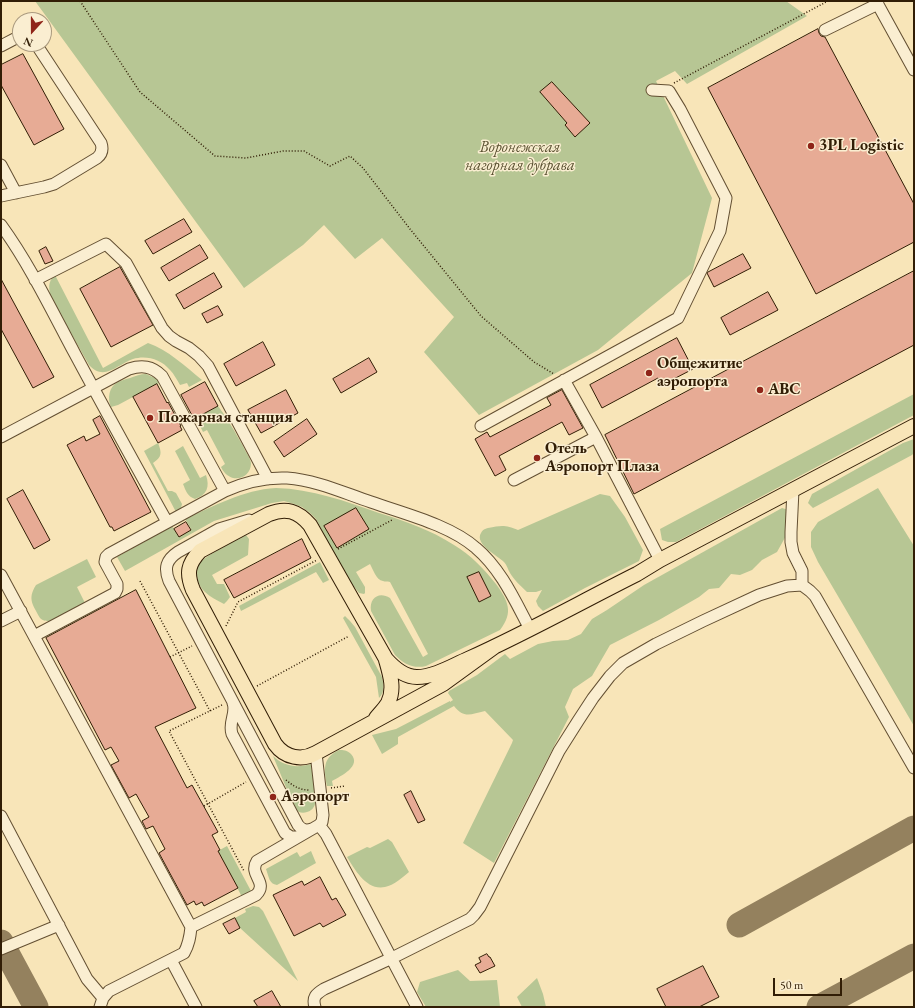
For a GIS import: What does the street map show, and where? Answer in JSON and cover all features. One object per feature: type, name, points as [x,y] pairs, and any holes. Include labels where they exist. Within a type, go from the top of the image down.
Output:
[{"type":"main road","points":[[494,647],[443,684],[316,753],[304,757],[290,756],[282,752],[275,744],[247,692],[189,582],[189,566],[200,551],[269,514],[276,511],[285,510],[299,514],[310,525],[386,659],[394,668],[406,675],[424,677],[494,647],[530,629],[637,574],[660,560],[914,426]]},
{"type":"main road","points":[[370,724],[388,703],[391,693],[392,682],[386,659]]},
{"type":"street","points":[[825,30],[877,3],[914,70]]},
{"type":"street","points":[[1,46],[12,40]]},
{"type":"street","points":[[1,196],[54,184],[100,156],[102,150],[101,143],[41,52]]},
{"type":"street","points":[[481,426],[678,318],[720,232],[726,198],[680,108],[669,91],[652,90]]},
{"type":"street","points":[[1,165],[16,193]]},
{"type":"street","points":[[1,225],[14,242],[167,522]]},
{"type":"street","points":[[35,280],[106,244],[126,263],[162,328],[176,342],[189,348],[199,356],[208,366],[268,479]]},
{"type":"street","points":[[1,437],[129,369],[141,366],[152,368],[162,376],[225,491]]},
{"type":"street","points":[[564,380],[596,437],[660,560]]},
{"type":"street","points":[[514,480],[596,437]]},
{"type":"street","points":[[34,636],[115,593],[118,586],[106,564],[106,557],[114,552],[178,516],[239,485],[251,481],[287,478],[315,484],[437,525],[465,539],[482,553],[502,579],[511,592],[530,629]]},
{"type":"street","points":[[793,490],[791,542],[793,553],[802,571],[802,585]]},
{"type":"street","points":[[269,514],[220,529],[178,552],[168,561],[166,575],[298,825],[305,830],[316,827]]},
{"type":"street","points":[[1,575],[191,927],[190,941],[184,953],[109,991],[101,1003],[1,816]]},
{"type":"street","points":[[315,1007],[314,999],[320,992],[470,919],[477,912],[559,751],[593,698],[610,676],[623,663],[656,644],[759,596],[787,586],[802,585],[815,596],[914,768]]},
{"type":"street","points":[[1,622],[21,611]]},
{"type":"street","points":[[232,700],[234,706],[230,729],[232,734],[285,833],[291,837],[298,837]]},
{"type":"street","points":[[191,927],[256,894],[260,890],[261,884],[255,870],[256,864],[260,859],[316,827],[322,822],[323,818],[316,753]]},
{"type":"street","points":[[316,827],[326,834],[417,1007]]},
{"type":"street","points":[[1,950],[59,925]]},
{"type":"street","points":[[171,960],[196,1007]]},
{"type":"path","points":[[80,1],[140,92],[215,156],[246,158],[283,151],[304,151],[330,166],[350,156],[363,168],[410,229],[481,316],[534,362],[564,380]]},
{"type":"path","points":[[669,91],[675,83],[828,1]]},
{"type":"path","points":[[225,628],[238,602],[393,519]]},
{"type":"path","points":[[140,581],[210,711]]},
{"type":"path","points":[[247,692],[349,636]]},
{"type":"path","points":[[232,700],[169,731],[245,874]]},
{"type":"path","points":[[204,806],[255,777]]},
{"type":"path","points":[[284,778],[292,785],[302,790],[320,790],[345,786]]},
{"type":"green space","name":"Воронежская нагорная дубрава","points":[[35,1],[786,1],[807,16],[687,84],[675,71],[656,81],[712,198],[692,273],[598,350],[479,415],[424,352],[454,317],[382,238],[355,259],[324,225],[303,245],[244,288],[52,24],[52,12],[43,12]]},
{"type":"green space","points":[[55,275],[103,368],[148,343],[169,354],[202,380],[189,387],[187,383],[180,385],[173,373],[166,366],[153,359],[143,357],[127,361],[106,372],[95,370],[89,365],[51,298],[49,289],[50,283]]},
{"type":"green space","points":[[146,374],[157,379],[159,383],[118,405],[111,407],[109,400],[110,393],[115,384]]},
{"type":"green space","points":[[914,394],[914,415],[676,542],[662,540],[660,529]]},
{"type":"green space","points":[[218,406],[249,456],[251,463],[250,469],[244,476],[239,478],[234,478],[225,473],[221,467],[225,464],[207,430],[203,432],[196,418]]},
{"type":"green space","points":[[914,439],[914,453],[912,455],[813,508],[808,503],[812,494],[903,443]]},
{"type":"green space","points":[[158,443],[160,457],[153,463],[168,491],[176,493],[182,504],[181,508],[176,512],[144,451]]},
{"type":"green space","points":[[183,446],[200,478],[206,475],[208,483],[205,493],[195,499],[188,495],[185,489],[183,484],[190,480],[175,451]]},
{"type":"green space","points":[[276,488],[315,493],[341,500],[427,530],[445,540],[472,558],[496,584],[504,596],[508,607],[507,618],[504,624],[500,630],[426,666],[417,667],[405,663],[395,655],[371,611],[373,599],[376,597],[382,595],[390,598],[423,657],[428,654],[390,582],[378,579],[370,564],[356,572],[365,587],[364,594],[359,593],[347,578],[316,519],[302,507],[284,501],[272,503],[214,521],[125,571],[117,557],[172,526],[179,537],[191,529],[185,519],[218,504],[240,495],[264,489]]},
{"type":"green space","points":[[878,488],[914,546],[914,726],[818,562],[811,547],[811,532],[818,522]]},
{"type":"green space","points":[[600,494],[610,496],[625,517],[643,550],[639,561],[543,611],[538,606],[536,601],[542,590],[527,592],[510,573],[504,562],[484,545],[480,537],[481,533],[485,529],[500,526],[507,526],[518,530]]},
{"type":"green space","points":[[782,508],[789,510],[787,534],[777,552],[762,560],[752,570],[740,575],[731,574],[719,588],[709,589],[699,597],[659,620],[610,645],[592,676],[573,689],[565,707],[569,717],[494,863],[463,843],[513,740],[485,711],[465,714],[461,713],[454,706],[398,737],[398,744],[382,754],[372,735],[396,729],[450,702],[453,700],[448,693],[449,691],[477,675],[505,654],[510,659],[538,644],[568,640],[581,634],[592,619],[644,585]]},
{"type":"green space","points":[[246,535],[249,539],[248,555],[212,575],[217,584],[224,584],[230,597],[224,604],[209,595],[199,583],[197,571],[199,564],[202,560],[221,548]]},
{"type":"green space","points":[[87,559],[96,577],[77,587],[85,603],[51,621],[41,619],[31,598],[36,585]]},
{"type":"green space","points":[[320,562],[329,580],[323,583],[316,572],[241,611],[239,606]]},
{"type":"green space","points":[[345,616],[355,627],[382,677],[384,688],[379,698],[376,677],[343,618]]},
{"type":"green space","points":[[339,750],[345,750],[350,753],[354,758],[354,763],[349,770],[332,781],[333,786],[327,786],[325,770],[327,761],[333,753]]},
{"type":"green space","points":[[273,756],[291,766],[311,764],[315,790],[315,805],[308,812],[302,813],[295,809]]},
{"type":"green space","points":[[388,839],[392,842],[409,872],[392,885],[385,887],[373,886],[362,878],[347,857]]},
{"type":"green space","points":[[227,846],[251,891],[242,897],[218,851]]},
{"type":"green space","points":[[311,851],[316,863],[277,885],[271,882],[266,869],[297,852],[300,857]]},
{"type":"green space","points":[[253,906],[259,907],[263,911],[298,981],[240,928],[235,918],[246,912],[245,909]]},
{"type":"green space","points":[[458,970],[470,981],[497,980],[500,1007],[426,1007],[417,992],[420,982]]},
{"type":"green space","points":[[537,978],[546,1007],[522,1007],[517,997]]},
{"type":"building","name":"3PL Logistic","points":[[818,29],[821,36],[825,37],[914,204],[914,242],[816,294],[708,88]]},
{"type":"building","points":[[23,54],[64,129],[34,145],[1,85],[1,65]]},
{"type":"building","points":[[552,82],[590,123],[575,137],[565,125],[567,123],[540,92]]},
{"type":"building","points":[[184,219],[192,232],[153,254],[145,241]]},
{"type":"building","points":[[200,245],[208,258],[169,281],[161,268]]},
{"type":"building","points":[[46,247],[53,261],[45,264],[39,251]]},
{"type":"building","points":[[743,254],[751,268],[714,287],[707,273]]},
{"type":"building","points":[[120,267],[153,325],[111,347],[80,289]]},
{"type":"building","name":"ABC","points":[[914,271],[914,345],[634,494],[605,435]]},
{"type":"building","points":[[214,273],[222,287],[184,309],[176,295]]},
{"type":"building","points":[[1,279],[54,377],[33,388],[1,329]]},
{"type":"building","points":[[768,292],[778,310],[730,335],[721,318]]},
{"type":"building","points":[[218,306],[223,315],[207,323],[202,314]]},
{"type":"building","name":"Общежитие аэропорта","points":[[677,338],[693,369],[662,385],[658,378],[602,408],[590,385]]},
{"type":"building","points":[[263,342],[275,365],[236,386],[224,364]]},
{"type":"building","points":[[369,358],[377,372],[341,393],[333,379]]},
{"type":"building","points":[[205,382],[218,406],[194,419],[181,395]]},
{"type":"building","points":[[157,384],[182,430],[158,443],[133,397]]},
{"type":"building","points":[[286,390],[298,413],[261,433],[248,410]]},
{"type":"building","points":[[562,390],[583,428],[569,435],[562,422],[499,456],[506,470],[495,476],[475,439],[487,432],[490,437],[551,405],[547,398]]},
{"type":"building","points":[[100,416],[151,512],[114,531],[112,527],[110,527],[67,445],[84,436],[86,441],[100,434],[93,420]]},
{"type":"building","points":[[307,419],[317,434],[284,457],[274,442]]},
{"type":"building","points":[[23,490],[50,540],[34,549],[7,499]]},
{"type":"building","points":[[356,508],[369,529],[337,548],[324,526]]},
{"type":"building","points":[[186,522],[191,530],[179,537],[174,529]]},
{"type":"building","points":[[302,539],[311,558],[234,598],[224,580]]},
{"type":"building","points":[[479,572],[491,596],[479,602],[467,577]]},
{"type":"building","points":[[136,590],[196,708],[155,727],[187,788],[192,785],[218,832],[212,835],[220,850],[218,851],[238,888],[204,906],[202,902],[196,905],[194,901],[187,905],[159,853],[165,849],[153,826],[146,829],[142,821],[149,817],[136,794],[129,798],[111,765],[119,761],[111,747],[105,750],[46,638]]},
{"type":"building","points":[[411,791],[425,820],[418,823],[404,795]]},
{"type":"building","points":[[320,877],[332,900],[336,898],[346,915],[323,927],[320,923],[294,936],[273,895],[302,881],[304,885]]},
{"type":"building","points":[[235,918],[240,928],[229,934],[223,924]]},
{"type":"building","points":[[487,954],[495,966],[480,973],[475,965],[481,962],[479,958]]},
{"type":"building","points":[[703,966],[719,997],[699,1007],[666,1007],[657,989]]},
{"type":"building","points":[[272,991],[281,1007],[258,1007],[254,1001]]},
{"type":"taxiway","points":[[739,925],[914,828]]},
{"type":"taxiway","points":[[1,942],[36,1007]]},
{"type":"taxiway","points":[[819,1007],[914,956]]},
{"type":"place","name":"3PL Logistic","points":[[811,146]]},
{"type":"place","name":"Общежитие аэропорта","points":[[649,373]]},
{"type":"place","name":"ABC","points":[[760,390]]},
{"type":"place","name":"Пожарная станция","points":[[150,418]]},
{"type":"place","name":"Отель Аэропорт Плаза","points":[[537,458]]},
{"type":"place","name":"Аэропорт","points":[[273,797]]}]
